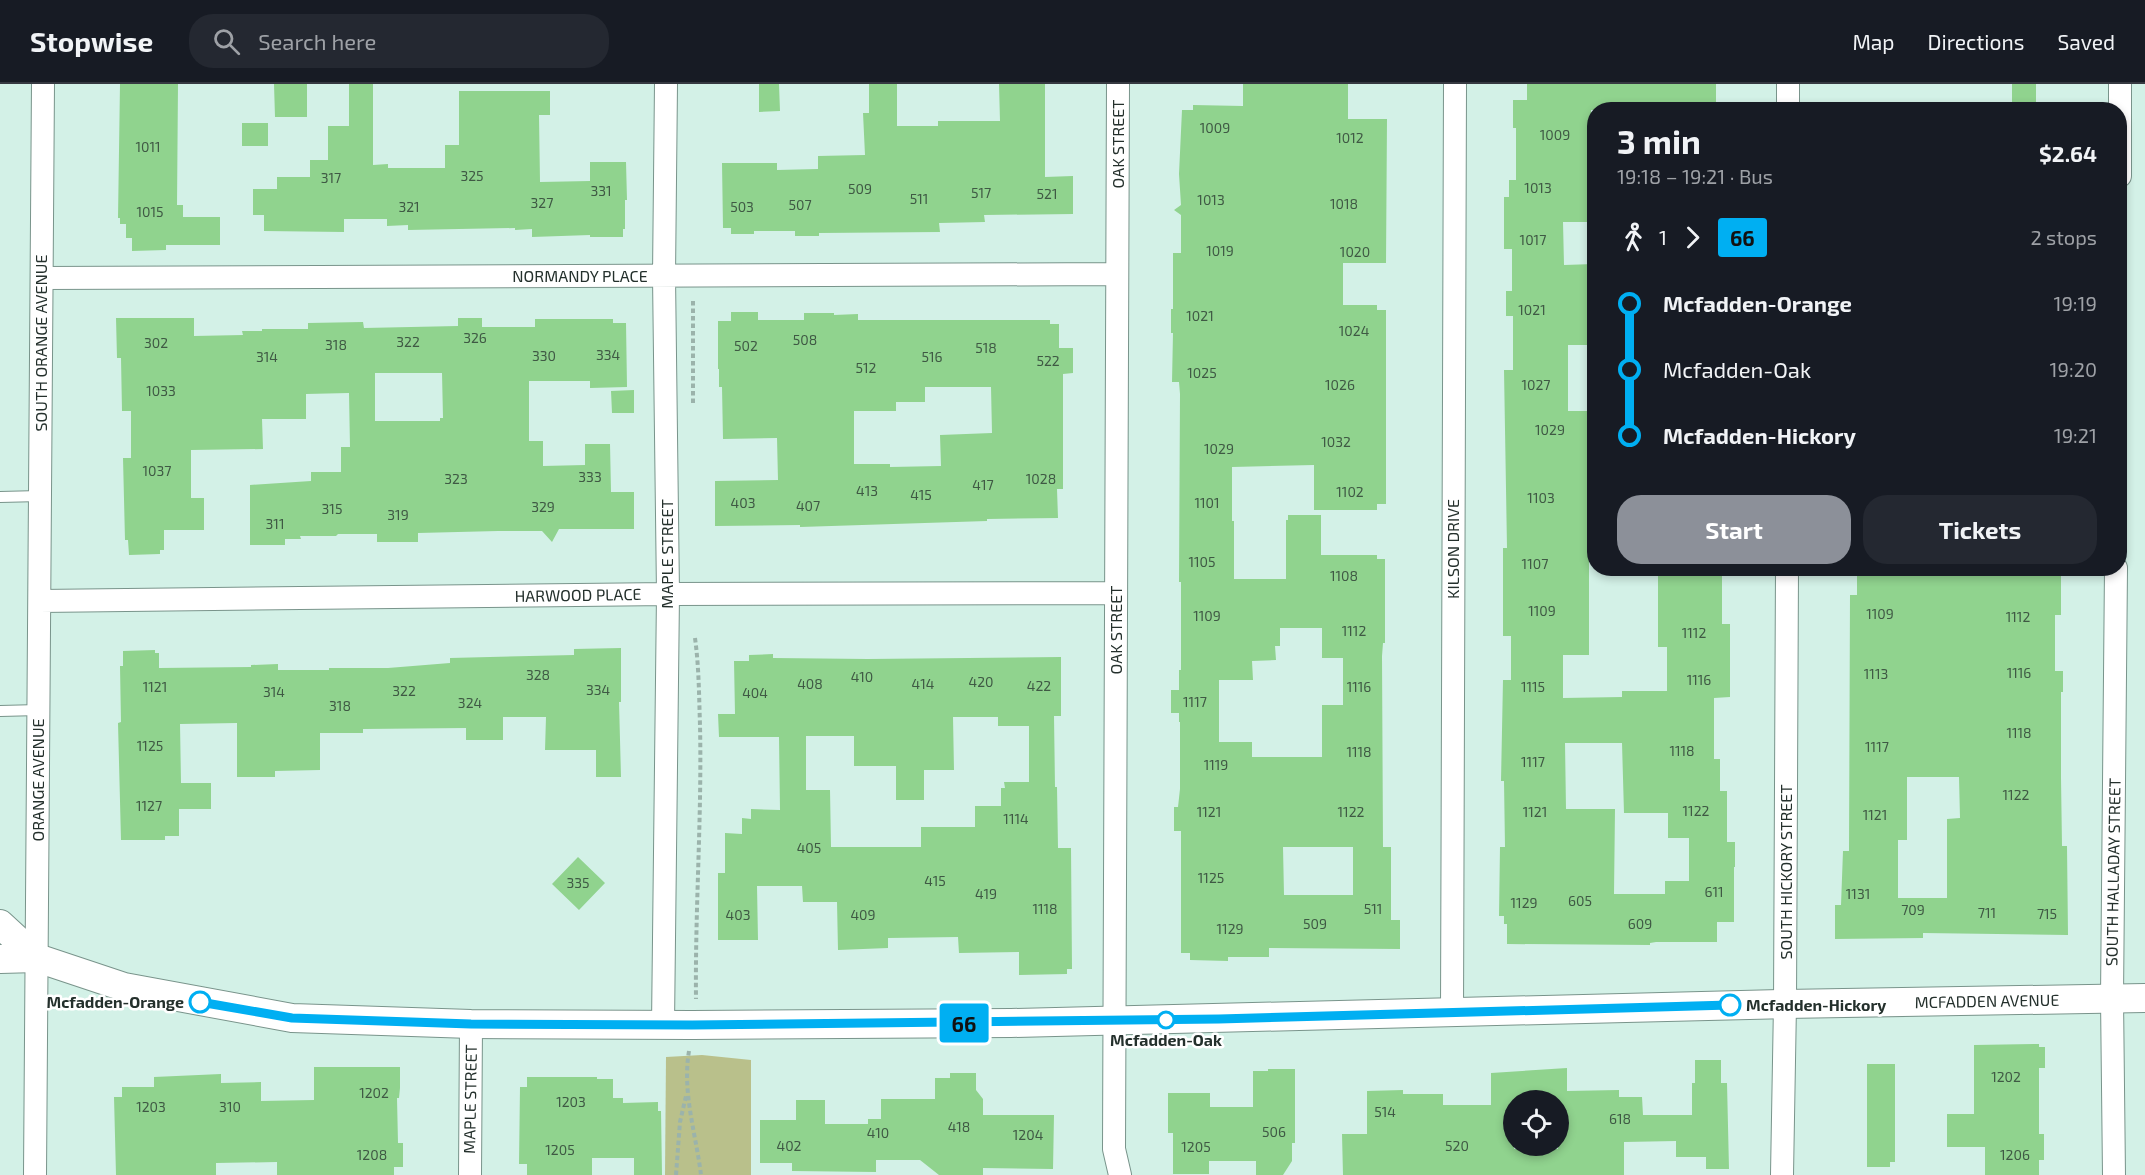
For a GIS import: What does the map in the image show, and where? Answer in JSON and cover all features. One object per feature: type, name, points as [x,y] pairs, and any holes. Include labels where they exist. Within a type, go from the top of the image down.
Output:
[{"type":"street","name":"SOUTH ORANGE AVENUE","points":[[40,601],[43,84]]},
{"type":"street","name":"MAPLE STREET","points":[[663,1025],[668,594],[664,276],[666,84]]},
{"type":"street","name":"OAK STREET","points":[[1118,84],[1114,1149],[1120,1175]]},
{"type":"street","name":"KILSON DRIVE","points":[[1452,1013],[1455,84]]},
{"type":"street","points":[[1788,84],[1788,102]]},
{"type":"street","points":[[2120,84],[2120,102]]},
{"type":"street","name":"NORMANDY PLACE","points":[[42,278],[1118,274]]},
{"type":"street","name":"SOUTH HICKORY STREET","points":[[1782,1175],[1787,576]]},
{"type":"street","name":"SOUTH HALLADAY STREET","points":[[2114,1175],[2112,999],[2116,576]]},
{"type":"street","name":"HARWOOD PLACE","points":[[40,601],[668,594],[1116,593]]},
{"type":"street","name":"ORANGE AVENUE","points":[[37,958],[40,601]]},
{"type":"street","name":"MCFADDEN AVENUE","points":[[0,924],[37,958]]},
{"type":"street","name":"MCFADDEN AVENUE","points":[[0,960],[37,958],[124,987],[292,1018],[471,1024],[663,1025],[1114,1021],[1785,1004],[2145,998]]},
{"type":"street","points":[[35,1175],[37,958]]},
{"type":"street","name":"MAPLE STREET","points":[[470,1175],[471,1024]]},
{"type":"lane","points":[[0,497],[40,496]]},
{"type":"lane","points":[[0,711],[39,710]]},
{"type":"path","points":[[676,1175],[680,1122],[687,1092],[690,1044]]},
{"type":"path","points":[[687,1092],[701,1175]]},
{"type":"green space","points":[[702,1055],[751,1060],[751,1175],[665,1175],[666,1057]]},
{"type":"building","points":[[120,84],[178,84],[177,205],[183,205],[183,217],[220,217],[220,245],[166,245],[166,250],[132,251],[132,238],[126,238],[126,224],[120,224],[120,218],[118,218]]},
{"type":"building","points":[[274,84],[307,84],[307,117],[275,117]]},
{"type":"building","points":[[349,84],[373,84],[373,165],[388,164],[388,168],[445,168],[445,145],[459,145],[459,91],[550,91],[550,115],[539,115],[540,182],[590,181],[590,162],[626,162],[627,200],[625,200],[623,237],[590,237],[590,235],[532,237],[532,229],[515,230],[515,228],[408,230],[408,225],[387,226],[387,219],[344,219],[344,232],[264,231],[264,215],[253,215],[253,189],[277,189],[277,177],[310,177],[310,160],[328,160],[328,126],[349,126]]},
{"type":"building","points":[[759,84],[779,84],[780,111],[759,112]]},
{"type":"building","points":[[869,84],[897,84],[897,126],[938,126],[938,121],[1000,121],[999,84],[1045,84],[1045,177],[1073,176],[1073,214],[984,215],[985,222],[939,223],[940,232],[819,233],[819,236],[795,236],[795,231],[754,231],[754,234],[731,234],[731,228],[723,228],[722,163],[777,163],[777,170],[818,169],[818,156],[865,155],[863,113],[869,113]]},
{"type":"building","points":[[1243,84],[1348,84],[1348,119],[1387,119],[1386,263],[1343,263],[1343,305],[1377,305],[1377,310],[1386,310],[1386,504],[1377,504],[1377,510],[1314,510],[1314,465],[1232,467],[1232,521],[1234,521],[1234,579],[1286,579],[1286,520],[1288,520],[1288,515],[1321,515],[1321,555],[1377,555],[1377,559],[1385,559],[1385,643],[1383,643],[1382,656],[1383,847],[1391,847],[1391,920],[1400,920],[1400,949],[1269,948],[1269,957],[1228,957],[1228,961],[1190,960],[1190,953],[1181,953],[1181,831],[1174,831],[1174,807],[1178,807],[1180,789],[1180,722],[1179,713],[1171,713],[1171,690],[1179,690],[1179,670],[1181,670],[1180,394],[1179,382],[1172,382],[1171,309],[1173,309],[1173,253],[1181,253],[1181,215],[1174,210],[1181,205],[1179,174],[1182,110],[1193,110],[1193,105],[1243,106]],"holes":[[[1280,628],[1322,628],[1322,658],[1343,658],[1343,705],[1322,705],[1322,757],[1252,757],[1252,742],[1219,742],[1219,680],[1253,680],[1252,661],[1276,660],[1275,646],[1280,646]],[[1283,847],[1353,847],[1353,895],[1284,895]]]},
{"type":"building","points":[[1527,84],[1716,84],[1716,102],[1587,102],[1587,222],[1563,222],[1564,265],[1587,264],[1587,345],[1568,345],[1568,411],[1587,411],[1589,655],[1563,655],[1563,698],[1622,697],[1622,691],[1667,691],[1667,647],[1658,647],[1658,576],[1722,576],[1722,624],[1730,624],[1730,697],[1714,698],[1714,759],[1720,759],[1720,791],[1727,791],[1727,842],[1735,842],[1735,867],[1734,922],[1717,922],[1717,942],[1656,942],[1650,945],[1507,944],[1507,924],[1504,924],[1504,916],[1499,916],[1500,847],[1505,847],[1504,781],[1501,781],[1503,680],[1511,680],[1511,636],[1503,636],[1503,548],[1507,548],[1504,370],[1513,370],[1513,316],[1506,316],[1506,291],[1512,291],[1512,249],[1504,249],[1504,197],[1509,197],[1509,180],[1516,180],[1516,128],[1513,128],[1513,100],[1527,100]],"holes":[[[1565,743],[1622,743],[1624,813],[1668,813],[1668,838],[1689,838],[1689,881],[1665,881],[1665,894],[1614,894],[1615,809],[1566,809]]]},
{"type":"building","points":[[2012,84],[2036,84],[2036,102],[2012,102]]},
{"type":"building","points":[[242,123],[268,123],[268,146],[242,146]]},
{"type":"building","points":[[731,312],[758,312],[758,320],[804,320],[804,313],[834,313],[834,315],[858,314],[858,320],[1050,320],[1050,324],[1059,324],[1059,348],[1073,348],[1073,373],[1063,374],[1063,489],[1057,489],[1058,518],[800,527],[800,525],[715,526],[715,481],[778,480],[777,438],[723,439],[722,387],[719,387],[718,369],[718,321],[731,321]],"holes":[[[925,387],[991,387],[992,433],[940,435],[941,466],[890,467],[890,464],[854,464],[854,411],[896,411],[896,402],[925,402]]]},
{"type":"building","points":[[116,318],[194,318],[194,336],[243,335],[242,331],[262,331],[262,329],[308,329],[308,323],[363,322],[364,328],[458,326],[458,318],[482,318],[482,327],[535,327],[535,319],[613,319],[613,323],[626,323],[627,387],[590,388],[590,381],[529,381],[529,441],[543,441],[543,466],[585,465],[585,444],[610,444],[611,492],[634,492],[634,529],[559,529],[552,542],[542,531],[498,531],[418,533],[418,542],[377,542],[377,534],[338,534],[336,536],[300,536],[301,539],[285,539],[285,545],[250,545],[250,485],[311,481],[311,472],[341,472],[341,447],[350,447],[349,393],[306,394],[306,419],[262,419],[263,449],[191,450],[191,498],[204,498],[204,530],[164,530],[164,550],[160,550],[160,554],[129,555],[128,540],[125,540],[123,458],[131,458],[131,411],[122,411],[121,358],[117,358]],"holes":[[[375,373],[442,373],[443,418],[440,418],[440,421],[375,421]]]},
{"type":"building","points":[[634,390],[634,413],[612,413],[611,391]]},
{"type":"building","points":[[1857,576],[2061,576],[2061,615],[2055,615],[2055,671],[2063,671],[2063,692],[2061,692],[2062,846],[2067,846],[2068,935],[1923,933],[1923,938],[1835,939],[1835,905],[1841,905],[1843,851],[1849,851],[1850,595],[1857,595]],"holes":[[[1907,777],[1959,777],[1960,818],[1947,819],[1947,898],[1898,898],[1898,840],[1907,840]]]},
{"type":"building","points":[[621,648],[621,702],[619,702],[621,777],[596,777],[596,750],[545,750],[546,717],[503,717],[503,740],[466,740],[466,728],[363,729],[363,733],[320,733],[320,770],[275,771],[275,777],[237,777],[237,723],[180,724],[181,783],[211,783],[211,809],[179,809],[179,836],[165,836],[165,840],[121,840],[118,723],[121,722],[120,666],[123,666],[123,651],[155,650],[155,653],[159,653],[159,668],[251,667],[251,665],[278,664],[278,670],[329,670],[329,668],[388,668],[450,663],[450,658],[574,655],[574,649]]},
{"type":"building","points":[[773,654],[773,658],[868,659],[1061,657],[1061,716],[1054,716],[1055,787],[1057,787],[1058,848],[1071,848],[1072,969],[1067,969],[1067,974],[1019,975],[1019,952],[959,953],[958,937],[888,938],[888,948],[838,950],[837,902],[803,902],[802,886],[757,886],[758,940],[718,940],[718,873],[725,873],[725,833],[742,834],[742,818],[751,819],[751,809],[780,810],[779,737],[719,737],[718,714],[735,714],[734,661],[749,661],[749,655]],"holes":[[[953,717],[998,717],[998,726],[1029,726],[1029,782],[1004,782],[1005,788],[1001,788],[1001,806],[975,806],[975,827],[921,827],[921,847],[831,847],[830,790],[806,790],[806,736],[854,736],[854,766],[896,766],[896,800],[924,800],[924,770],[954,770]]]},
{"type":"building","points":[[578,857],[605,883],[579,910],[552,884]]},
{"type":"building","points":[[2039,1044],[2039,1047],[2045,1047],[2045,1068],[2039,1068],[2039,1134],[2044,1134],[2044,1160],[2039,1160],[2039,1175],[1985,1175],[1985,1147],[1947,1147],[1947,1114],[1974,1114],[1974,1045]]},
{"type":"building","points":[[1695,1060],[1721,1060],[1721,1083],[1727,1083],[1729,1169],[1706,1169],[1706,1157],[1676,1157],[1676,1141],[1624,1142],[1624,1175],[1343,1175],[1342,1134],[1367,1134],[1367,1091],[1403,1090],[1403,1094],[1443,1094],[1443,1105],[1491,1105],[1491,1073],[1567,1068],[1567,1090],[1503,1090],[1503,1156],[1569,1156],[1569,1091],[1619,1090],[1619,1097],[1642,1097],[1643,1115],[1692,1115],[1692,1083],[1695,1083]]},
{"type":"building","points":[[1867,1064],[1895,1064],[1895,1162],[1890,1162],[1890,1167],[1867,1167]]},
{"type":"building","points":[[314,1067],[400,1067],[400,1088],[399,1098],[397,1098],[398,1143],[403,1143],[403,1167],[394,1167],[394,1175],[277,1175],[277,1162],[216,1163],[216,1175],[116,1175],[114,1097],[122,1097],[122,1087],[154,1087],[154,1077],[221,1074],[221,1083],[261,1082],[261,1101],[314,1100]]},
{"type":"building","points":[[1268,1069],[1295,1069],[1295,1143],[1292,1143],[1292,1161],[1283,1175],[1256,1175],[1256,1161],[1209,1161],[1209,1174],[1173,1174],[1173,1133],[1168,1133],[1168,1093],[1210,1093],[1210,1107],[1253,1107],[1253,1071],[1268,1071]]},
{"type":"building","points":[[950,1073],[976,1073],[976,1090],[983,1099],[983,1115],[1054,1115],[1053,1169],[983,1168],[983,1175],[939,1175],[920,1160],[876,1160],[876,1172],[792,1171],[792,1163],[760,1163],[760,1120],[796,1120],[796,1100],[825,1100],[825,1124],[868,1124],[868,1119],[881,1119],[881,1099],[935,1099],[935,1078],[950,1078]]},
{"type":"building","points":[[527,1077],[613,1079],[613,1098],[623,1098],[623,1103],[658,1102],[658,1111],[661,1111],[662,1175],[634,1175],[634,1158],[592,1158],[592,1175],[527,1175],[527,1164],[519,1164],[520,1087],[527,1087]]},
{"type":"bus line","name":"66","points":[[200,1002],[292,1018],[471,1024],[692,1025],[1219,1019],[1730,1005]]},
{"type":"place","name":"Mcfadden-Orange","points":[[200,1002]]},
{"type":"place","name":"Mcfadden-Hickory","points":[[1730,1005]]},
{"type":"place","name":"Mcfadden-Oak","points":[[1166,1020]]}]
